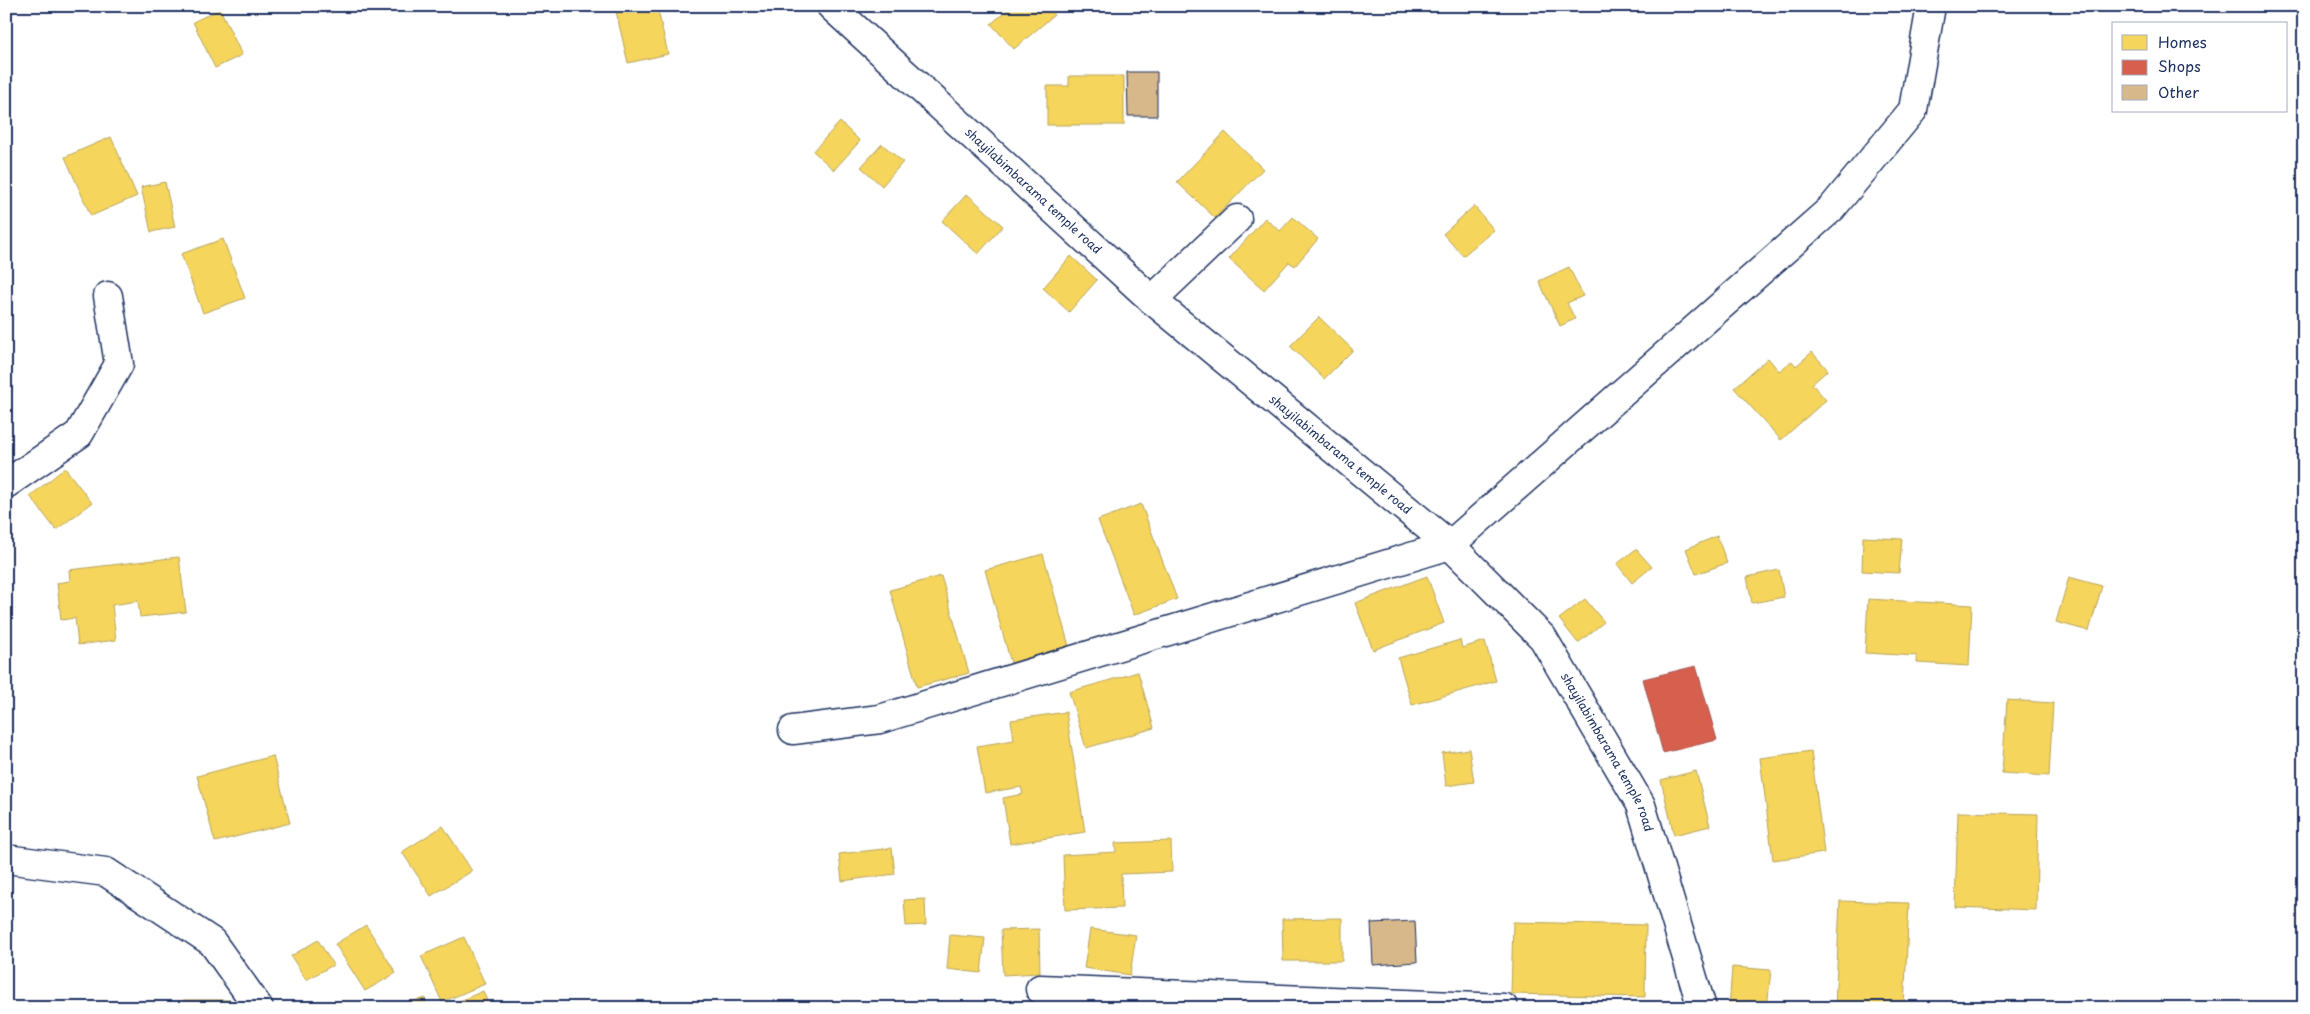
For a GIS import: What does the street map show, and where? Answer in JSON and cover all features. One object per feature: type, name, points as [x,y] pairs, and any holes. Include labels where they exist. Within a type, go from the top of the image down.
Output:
[{"type":"street","name":"shayilabimbarama temple road","points":[[831,6],[1152,300],[1450,545],[1543,638],[1640,805],[1702,1008]]},
{"type":"street","points":[[793,730],[880,719],[1450,545],[1832,208],[1913,110],[1930,6]]},
{"type":"street","points":[[1152,300],[1237,219]]},
{"type":"street","points":[[6,484],[79,434],[119,364],[108,296]]},
{"type":"street","points":[[6,859],[106,872],[212,942],[259,1008]]},
{"type":"street","points":[[1040,989],[1504,1008]]},
{"type":"building: Homes","points":[[657,6],[668,54],[628,63],[615,7]]},
{"type":"building: Homes","points":[[1012,6],[1046,6],[1054,15],[1014,49],[991,24]]},
{"type":"building: Homes","points":[[220,9],[242,55],[215,68],[193,22]]},
{"type":"building: Homes","points":[[1069,76],[1124,76],[1124,125],[1047,125],[1047,86],[1069,86]]},
{"type":"building: Homes","points":[[840,122],[860,141],[834,170],[813,151]]},
{"type":"building: Homes","points":[[1225,132],[1263,169],[1215,218],[1177,182]]},
{"type":"building: Homes","points":[[111,137],[137,196],[91,216],[65,157]]},
{"type":"building: Homes","points":[[882,144],[903,162],[882,186],[861,167]]},
{"type":"building: Homes","points":[[165,182],[175,227],[151,232],[141,187]]},
{"type":"building: Homes","points":[[967,194],[1003,226],[978,254],[942,221]]},
{"type":"building: Homes","points":[[1474,206],[1494,230],[1463,256],[1443,234]]},
{"type":"building: Homes","points":[[1293,217],[1318,239],[1295,266],[1289,262],[1264,290],[1229,259],[1265,218],[1280,231]]},
{"type":"building: Homes","points":[[223,239],[245,298],[203,313],[181,254]]},
{"type":"building: Homes","points":[[1071,256],[1097,280],[1069,312],[1043,288]]},
{"type":"building: Homes","points":[[1569,267],[1583,296],[1567,303],[1575,319],[1560,326],[1539,281]]},
{"type":"building: Homes","points":[[1319,317],[1353,350],[1324,379],[1290,346]]},
{"type":"building: Homes","points":[[1812,352],[1828,370],[1812,384],[1826,400],[1781,440],[1734,388],[1768,358],[1779,371],[1792,361],[1796,366]]},
{"type":"building: Homes","points":[[65,468],[92,503],[56,530],[30,496]]},
{"type":"building: Homes","points":[[1141,504],[1177,599],[1134,615],[1098,520]]},
{"type":"building: Homes","points":[[1717,536],[1727,563],[1696,574],[1686,549]]},
{"type":"building: Homes","points":[[1863,537],[1902,539],[1899,573],[1862,571]]},
{"type":"building: Homes","points":[[1636,549],[1652,567],[1632,583],[1617,564]]},
{"type":"building: Homes","points":[[1043,554],[1069,646],[1011,663],[985,570]]},
{"type":"building: Homes","points":[[179,557],[186,612],[140,617],[138,601],[112,605],[116,640],[78,645],[75,618],[61,620],[57,583],[70,581],[69,570]]},
{"type":"building: Homes","points":[[1779,570],[1784,597],[1752,603],[1747,577]]},
{"type":"building: Homes","points":[[941,576],[969,673],[917,687],[890,590]]},
{"type":"building: Homes","points":[[1427,576],[1444,623],[1373,650],[1355,603]]},
{"type":"building: Homes","points":[[2069,577],[2102,586],[2089,631],[2056,622]]},
{"type":"building: Homes","points":[[1585,599],[1604,622],[1578,643],[1559,619]]},
{"type":"building: Homes","points":[[1868,599],[1972,605],[1969,666],[1917,663],[1917,656],[1865,653]]},
{"type":"building: Homes","points":[[1460,640],[1462,648],[1485,641],[1496,681],[1412,705],[1398,658]]},
{"type":"building: Homes","points":[[1138,672],[1154,728],[1086,748],[1069,692]]},
{"type":"building: Homes","points":[[2007,700],[2053,703],[2049,776],[2002,773]]},
{"type":"building: Homes","points":[[1066,712],[1085,832],[1010,844],[1003,798],[1023,794],[1021,787],[985,793],[977,746],[1014,740],[1011,720]]},
{"type":"building: Homes","points":[[1469,749],[1474,782],[1446,786],[1442,753]]},
{"type":"building: Homes","points":[[1811,751],[1824,853],[1773,860],[1760,758]]},
{"type":"building: Homes","points":[[273,756],[290,823],[215,842],[197,776]]},
{"type":"building: Homes","points":[[1696,771],[1710,826],[1674,835],[1661,780]]},
{"type":"building: Homes","points":[[1958,812],[2038,814],[2036,910],[1955,907]]},
{"type":"building: Homes","points":[[443,826],[472,871],[431,896],[402,852]]},
{"type":"building: Homes","points":[[1171,841],[1172,872],[1121,874],[1122,908],[1065,910],[1063,855],[1116,852],[1115,843]]},
{"type":"building: Homes","points":[[892,848],[895,874],[842,881],[839,854]]},
{"type":"building: Homes","points":[[925,899],[926,925],[906,926],[904,900]]},
{"type":"building: Homes","points":[[1840,901],[1909,903],[1904,1008],[1835,1008]]},
{"type":"building: Homes","points":[[1342,918],[1342,961],[1283,961],[1282,919]]},
{"type":"building: Homes","points":[[1513,922],[1646,925],[1645,997],[1511,994]]},
{"type":"building: Homes","points":[[366,925],[396,973],[365,991],[335,944]]},
{"type":"building: Homes","points":[[1039,929],[1040,973],[1003,975],[1001,930]]},
{"type":"building: Homes","points":[[1090,929],[1136,935],[1130,975],[1084,968]]},
{"type":"building: Homes","points":[[950,935],[985,938],[981,973],[947,969]]},
{"type":"building: Homes","points":[[464,937],[485,984],[442,1002],[421,956]]},
{"type":"building: Homes","points":[[318,940],[333,965],[306,980],[291,956]]},
{"type":"building: Homes","points":[[1732,967],[1771,970],[1767,1008],[1729,1008]]},
{"type":"building: Homes","points":[[483,991],[490,1008],[446,1008],[446,1007]]},
{"type":"building: Homes","points":[[425,998],[427,1008],[387,1008]]},
{"type":"building: Homes","points":[[184,1000],[230,1000],[230,1008],[184,1008]]},
{"type":"building: Homes","points":[[44,1001],[55,1008],[40,1008]]},
{"type":"building: Shops","points":[[1696,666],[1717,740],[1663,753],[1643,679]]},
{"type":"building: Other","points":[[1127,72],[1157,72],[1157,116],[1128,116]]},
{"type":"building: Other","points":[[1415,921],[1417,962],[1373,965],[1371,923]]}]
